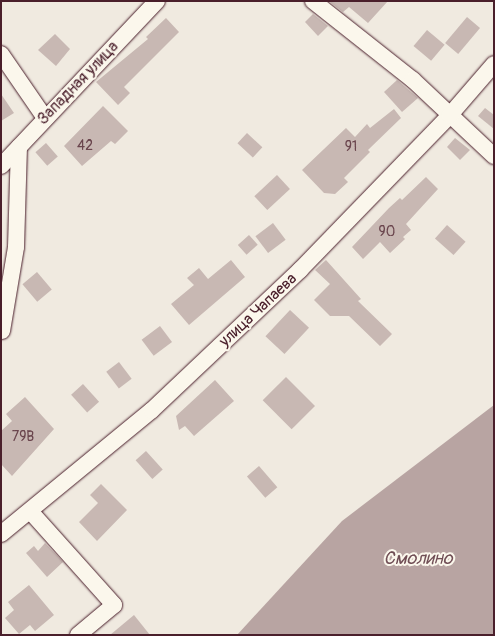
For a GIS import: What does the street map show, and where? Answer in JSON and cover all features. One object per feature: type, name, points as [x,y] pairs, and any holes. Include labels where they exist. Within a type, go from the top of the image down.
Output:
[{"type":"street","name":"Западная улица","points":[[1,166],[157,1]]},
{"type":"street","points":[[312,1],[389,64],[413,80],[494,156]]},
{"type":"street","points":[[1,54],[45,118]]},
{"type":"street","name":"улица Чапаева","points":[[1,534],[152,410],[300,270],[450,115],[494,64]]},
{"type":"street","points":[[2,331],[16,247],[20,147]]},
{"type":"street","points":[[30,511],[114,605],[78,635]]},
{"type":"water","name":"Смолино","points":[[494,405],[494,635],[237,635],[342,521]]},
{"type":"building","points":[[329,1],[388,1],[368,23],[349,7],[343,12]]},
{"type":"building","points":[[313,14],[328,26],[318,36],[305,22]]},
{"type":"building","points":[[467,17],[480,28],[458,54],[445,43]]},
{"type":"building","points":[[166,18],[179,32],[124,87],[130,93],[118,105],[96,82],[148,39],[146,37]]},
{"type":"building","points":[[427,30],[445,45],[431,61],[414,46]]},
{"type":"building","points":[[55,34],[70,49],[56,66],[38,50]]},
{"type":"building","points":[[397,80],[418,98],[402,112],[384,92]]},
{"type":"building","points":[[1,94],[14,113],[1,121]]},
{"type":"building","points":[[103,106],[128,131],[115,144],[111,141],[82,166],[64,146]]},
{"type":"building","points":[[485,108],[494,115],[494,129],[478,116]]},
{"type":"building","points":[[394,109],[401,118],[368,150],[370,152],[344,178],[348,182],[335,194],[324,193],[302,170],[346,128],[355,137],[367,124],[370,128]]},
{"type":"building","points":[[247,133],[262,147],[253,158],[237,143]]},
{"type":"building","points":[[455,138],[470,150],[460,160],[447,147]]},
{"type":"building","points":[[46,143],[58,157],[47,166],[35,152]]},
{"type":"building","points":[[277,175],[290,189],[267,210],[254,196]]},
{"type":"building","points":[[426,177],[438,189],[406,224],[411,230],[403,237],[405,239],[390,253],[380,242],[363,259],[352,247],[389,208],[400,198],[402,200]]},
{"type":"building","points":[[273,223],[286,240],[268,253],[255,236]]},
{"type":"building","points":[[447,225],[466,242],[454,255],[435,238]]},
{"type":"building","points":[[249,235],[258,245],[247,255],[238,245]]},
{"type":"building","points":[[231,260],[245,277],[189,325],[171,304],[194,285],[187,278],[199,268],[208,279]]},
{"type":"building","points":[[326,260],[361,299],[358,301],[392,334],[380,346],[349,316],[330,316],[314,300],[330,284],[315,270]]},
{"type":"building","points":[[37,272],[52,290],[37,302],[22,284]]},
{"type":"building","points":[[290,310],[309,328],[284,354],[265,336]]},
{"type":"building","points":[[160,326],[172,342],[154,356],[142,340]]},
{"type":"building","points":[[119,362],[132,379],[119,388],[106,372]]},
{"type":"building","points":[[286,377],[315,406],[292,429],[263,400]]},
{"type":"building","points":[[215,380],[234,401],[194,436],[185,426],[179,430],[176,416]]},
{"type":"building","points":[[83,384],[99,402],[87,413],[71,395]]},
{"type":"building","points":[[25,397],[54,429],[12,476],[1,464],[1,431],[12,421],[6,414]]},
{"type":"building","points":[[146,451],[163,470],[152,479],[136,460]]},
{"type":"building","points":[[259,466],[277,487],[265,498],[247,476]]},
{"type":"building","points":[[101,484],[127,510],[97,541],[79,522],[98,503],[90,495]]},
{"type":"building","points":[[45,543],[63,562],[47,577],[26,553],[34,546],[38,551]]},
{"type":"building","points":[[29,585],[54,615],[35,631],[30,625],[19,634],[5,618],[14,610],[8,602]]},
{"type":"building","points":[[134,615],[150,635],[110,635]]}]
